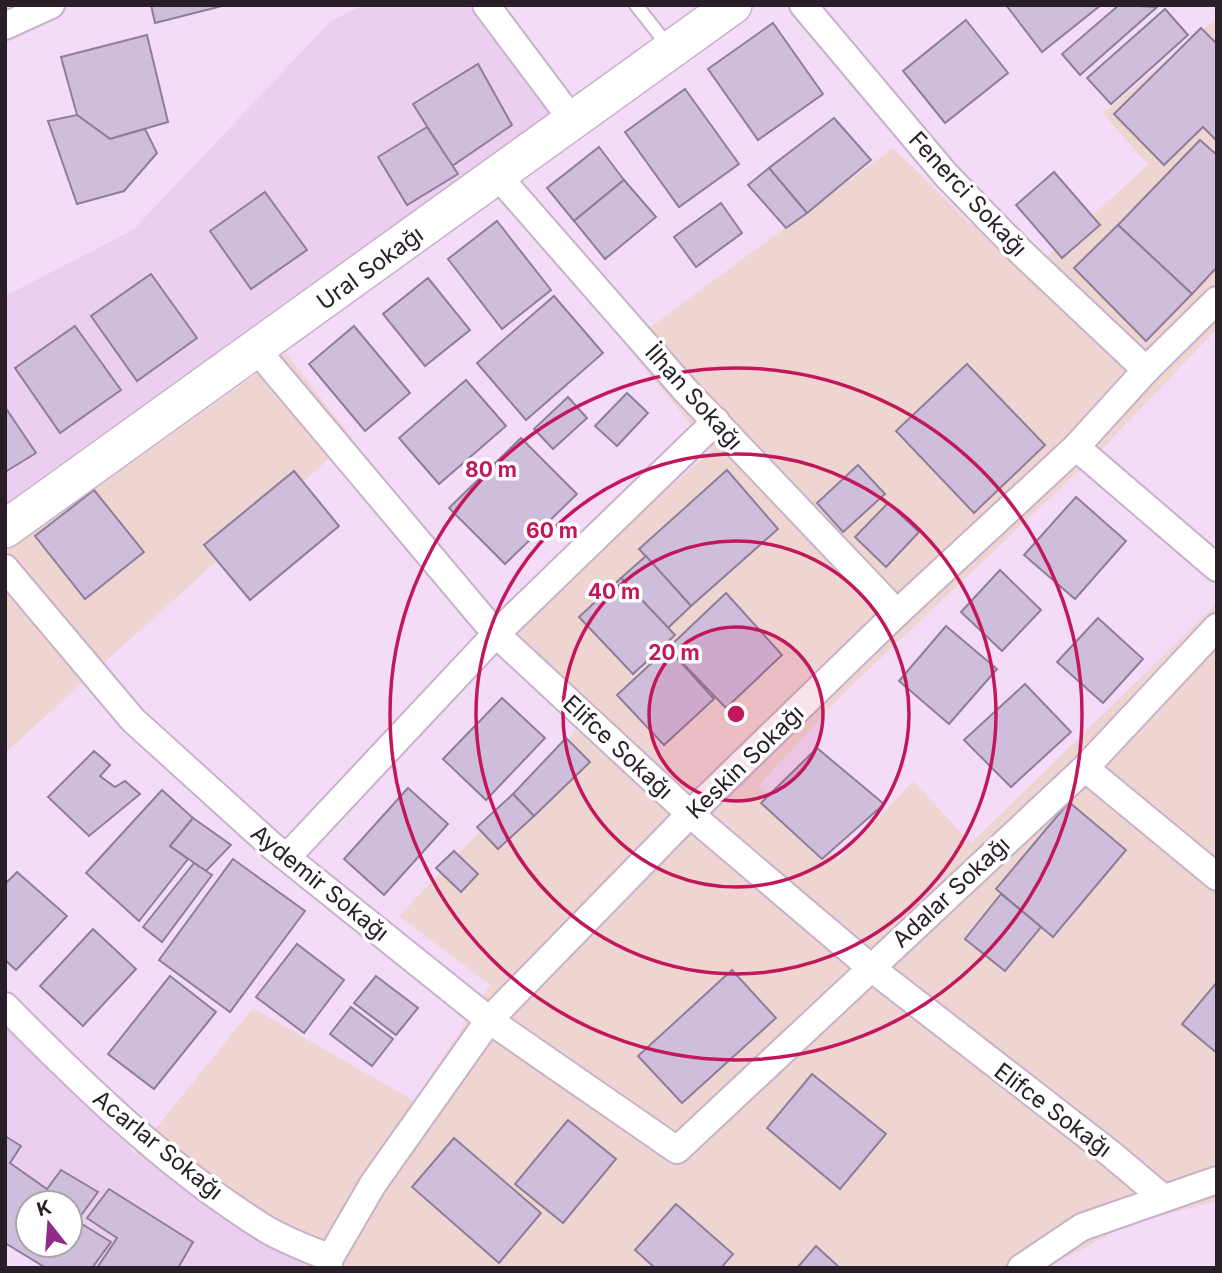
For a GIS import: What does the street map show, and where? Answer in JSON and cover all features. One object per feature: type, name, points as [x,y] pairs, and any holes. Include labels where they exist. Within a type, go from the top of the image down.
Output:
[{"type":"street","points":[[5,26],[51,5]]},
{"type":"street","points":[[486,5],[573,121]]},
{"type":"street","name":"Ural Sokağı","points":[[5,529],[733,5]]},
{"type":"street","name":"Fenerci Sokağı","points":[[803,5],[946,175],[1021,252],[1146,370]]},
{"type":"street","name":"İlhan Sokağı","points":[[497,175],[716,421],[897,613]]},
{"type":"street","name":"Keskin Sokağı","points":[[329,1263],[373,1184],[489,1020],[690,814],[897,613],[1076,447],[1146,370],[1217,300]]},
{"type":"street","name":"Elifce Sokağı","points":[[257,350],[496,635],[690,814],[870,967],[1111,1154],[1162,1198]]},
{"type":"street","points":[[287,857],[496,635],[716,421]]},
{"type":"street","points":[[1076,447],[1217,568]]},
{"type":"street","name":"Aydemir Sokağı","points":[[5,568],[133,720],[287,857],[489,1020],[677,1150]]},
{"type":"street","name":"Adalar Sokağı","points":[[677,1150],[1085,768],[1217,627]]},
{"type":"street","points":[[1085,768],[1217,877]]},
{"type":"street","name":"Acarlar Sokağı","points":[[5,1006],[78,1081],[195,1179],[268,1230],[329,1263]]},
{"type":"street","points":[[1021,1268],[1082,1227],[1217,1180]]},
{"type":"lane","points":[[635,5],[671,50]]},
{"type":"shaded area","points":[[363,5],[469,5],[557,113],[5,504],[5,296],[133,230],[331,21]]},
{"type":"shaded area","points":[[1217,18],[1217,329],[1103,448],[845,692],[759,785],[838,860],[913,781],[971,843],[1217,603],[1217,1201],[1127,1225],[1047,1268],[304,1268],[305,1263],[135,1154],[253,1008],[414,1101],[490,985],[399,916],[583,723],[502,638],[711,450],[626,345],[893,148],[1025,276],[1148,165],[1103,113]]},
{"type":"shaded area","points":[[286,353],[352,438],[5,753],[5,552]]},
{"type":"shaded area","points":[[5,1021],[102,1114],[135,1154],[306,1263],[304,1268],[55,1268],[39,1259],[84,1259],[84,1189],[14,1189],[14,1244],[5,1239]]},
{"type":"building","points":[[151,5],[226,5],[155,23]]},
{"type":"building","points":[[1006,5],[1101,5],[1042,52]]},
{"type":"building","points":[[1119,5],[1157,7],[1080,75],[1062,54]]},
{"type":"building","points":[[1165,9],[1188,35],[1111,104],[1087,78]]},
{"type":"building","points":[[966,20],[1008,73],[945,123],[903,71]]},
{"type":"building","points":[[773,23],[823,94],[758,140],[708,69]]},
{"type":"building","points":[[1201,28],[1217,44],[1217,141],[1203,127],[1164,165],[1114,114]]},
{"type":"building","points":[[147,35],[168,122],[110,139],[77,115],[61,57]]},
{"type":"building","points":[[478,64],[512,125],[452,166],[413,104]]},
{"type":"building","points":[[685,89],[739,164],[679,207],[625,132]]},
{"type":"building","points":[[77,115],[110,139],[145,129],[157,153],[124,191],[77,204],[48,121]]},
{"type":"building","points":[[834,118],[871,160],[807,213],[769,168]]},
{"type":"building","points":[[427,127],[458,174],[407,205],[378,157]]},
{"type":"building","points":[[1200,140],[1217,155],[1217,267],[1192,294],[1118,225]]},
{"type":"building","points":[[599,147],[624,180],[574,221],[547,188]]},
{"type":"building","points":[[769,168],[807,213],[786,228],[748,185]]},
{"type":"building","points":[[1054,172],[1100,225],[1062,258],[1016,205]]},
{"type":"building","points":[[624,180],[656,217],[605,259],[574,221]]},
{"type":"building","points":[[265,192],[307,250],[251,289],[210,231]]},
{"type":"building","points":[[721,203],[742,233],[696,267],[674,237]]},
{"type":"building","points":[[497,221],[551,290],[502,329],[448,259]]},
{"type":"building","points":[[1118,225],[1192,294],[1146,341],[1074,268]]},
{"type":"building","points":[[151,274],[197,338],[137,381],[91,316]]},
{"type":"building","points":[[428,278],[470,330],[425,366],[383,314]]},
{"type":"building","points":[[554,296],[603,353],[526,420],[477,363]]},
{"type":"building","points":[[75,326],[121,390],[60,433],[15,368]]},
{"type":"building","points":[[354,326],[410,393],[365,431],[309,364]]},
{"type":"building","points":[[967,364],[1045,445],[974,513],[896,431]]},
{"type":"building","points":[[466,380],[506,426],[439,484],[399,438]]},
{"type":"building","points":[[627,393],[648,413],[617,446],[595,426]]},
{"type":"building","points":[[568,397],[587,418],[553,449],[534,429]]},
{"type":"building","points":[[5,407],[36,453],[5,472]]},
{"type":"building","points":[[521,438],[577,494],[505,564],[449,508]]},
{"type":"building","points":[[858,465],[885,494],[843,532],[817,503]]},
{"type":"building","points":[[727,470],[778,529],[691,606],[639,549]]},
{"type":"building","points":[[294,471],[339,526],[250,600],[204,545]]},
{"type":"building","points":[[94,490],[144,552],[85,599],[35,536]]},
{"type":"building","points":[[1076,497],[1126,541],[1075,599],[1024,555]]},
{"type":"building","points":[[888,503],[919,532],[886,567],[855,537]]},
{"type":"building","points":[[646,556],[691,606],[668,628],[621,578]]},
{"type":"building","points":[[1000,570],[1041,610],[1002,651],[961,612]]},
{"type":"building","points":[[621,578],[675,635],[633,674],[579,617]]},
{"type":"building","points":[[726,593],[782,655],[726,708],[668,648]]},
{"type":"building","points":[[1098,618],[1143,659],[1103,703],[1057,662]]},
{"type":"building","points":[[946,626],[997,669],[949,724],[899,681]]},
{"type":"building","points":[[668,648],[714,699],[664,745],[617,695]]},
{"type":"building","points":[[1025,684],[1071,732],[1011,787],[964,740]]},
{"type":"building","points":[[502,698],[545,738],[486,800],[443,759]]},
{"type":"building","points":[[566,738],[590,762],[534,816],[513,794]]},
{"type":"building","points":[[817,748],[884,804],[822,859],[761,803]]},
{"type":"building","points":[[94,751],[110,765],[100,776],[115,787],[125,781],[140,794],[89,836],[48,797]]},
{"type":"building","points":[[408,788],[448,824],[384,895],[344,859]]},
{"type":"building","points":[[162,790],[193,818],[170,846],[188,859],[139,921],[86,873]]},
{"type":"building","points":[[513,794],[534,816],[498,849],[477,827]]},
{"type":"building","points":[[1069,802],[1126,850],[1053,937],[996,889]]},
{"type":"building","points":[[193,818],[231,845],[206,871],[170,846]]},
{"type":"building","points":[[454,851],[478,874],[461,892],[436,868]]},
{"type":"building","points":[[233,859],[305,911],[230,1012],[159,960]]},
{"type":"building","points":[[194,863],[212,875],[162,942],[143,927]]},
{"type":"building","points":[[17,872],[67,916],[16,970],[5,960],[5,884]]},
{"type":"building","points":[[1001,894],[1041,927],[1005,971],[965,939]]},
{"type":"building","points":[[93,929],[136,969],[83,1026],[40,986]]},
{"type":"building","points":[[297,944],[344,980],[304,1033],[256,997]]},
{"type":"building","points":[[732,970],[776,1018],[682,1103],[638,1056]]},
{"type":"building","points":[[170,976],[216,1012],[154,1089],[108,1054]]},
{"type":"building","points":[[376,976],[418,1008],[396,1035],[354,1003]]},
{"type":"building","points":[[1217,982],[1217,1053],[1182,1024]]},
{"type":"building","points":[[351,1007],[393,1039],[372,1066],[330,1034]]},
{"type":"building","points":[[812,1074],[886,1134],[840,1189],[767,1128]]},
{"type":"building","points":[[568,1120],[616,1159],[563,1223],[515,1184]]},
{"type":"building","points":[[5,1136],[21,1146],[10,1163],[47,1189],[14,1189],[14,1248],[5,1243]]},
{"type":"building","points":[[454,1138],[541,1213],[499,1263],[412,1187]]},
{"type":"building","points":[[61,1170],[98,1192],[84,1211],[84,1189],[47,1189]]},
{"type":"building","points":[[109,1189],[193,1242],[178,1268],[97,1268],[117,1238],[87,1218]]},
{"type":"building","points":[[676,1204],[733,1254],[721,1268],[655,1268],[635,1250]]},
{"type":"building","points":[[84,1225],[111,1242],[92,1268],[46,1268],[31,1259],[84,1259]]},
{"type":"building","points":[[816,1246],[840,1268],[797,1268]]}]
